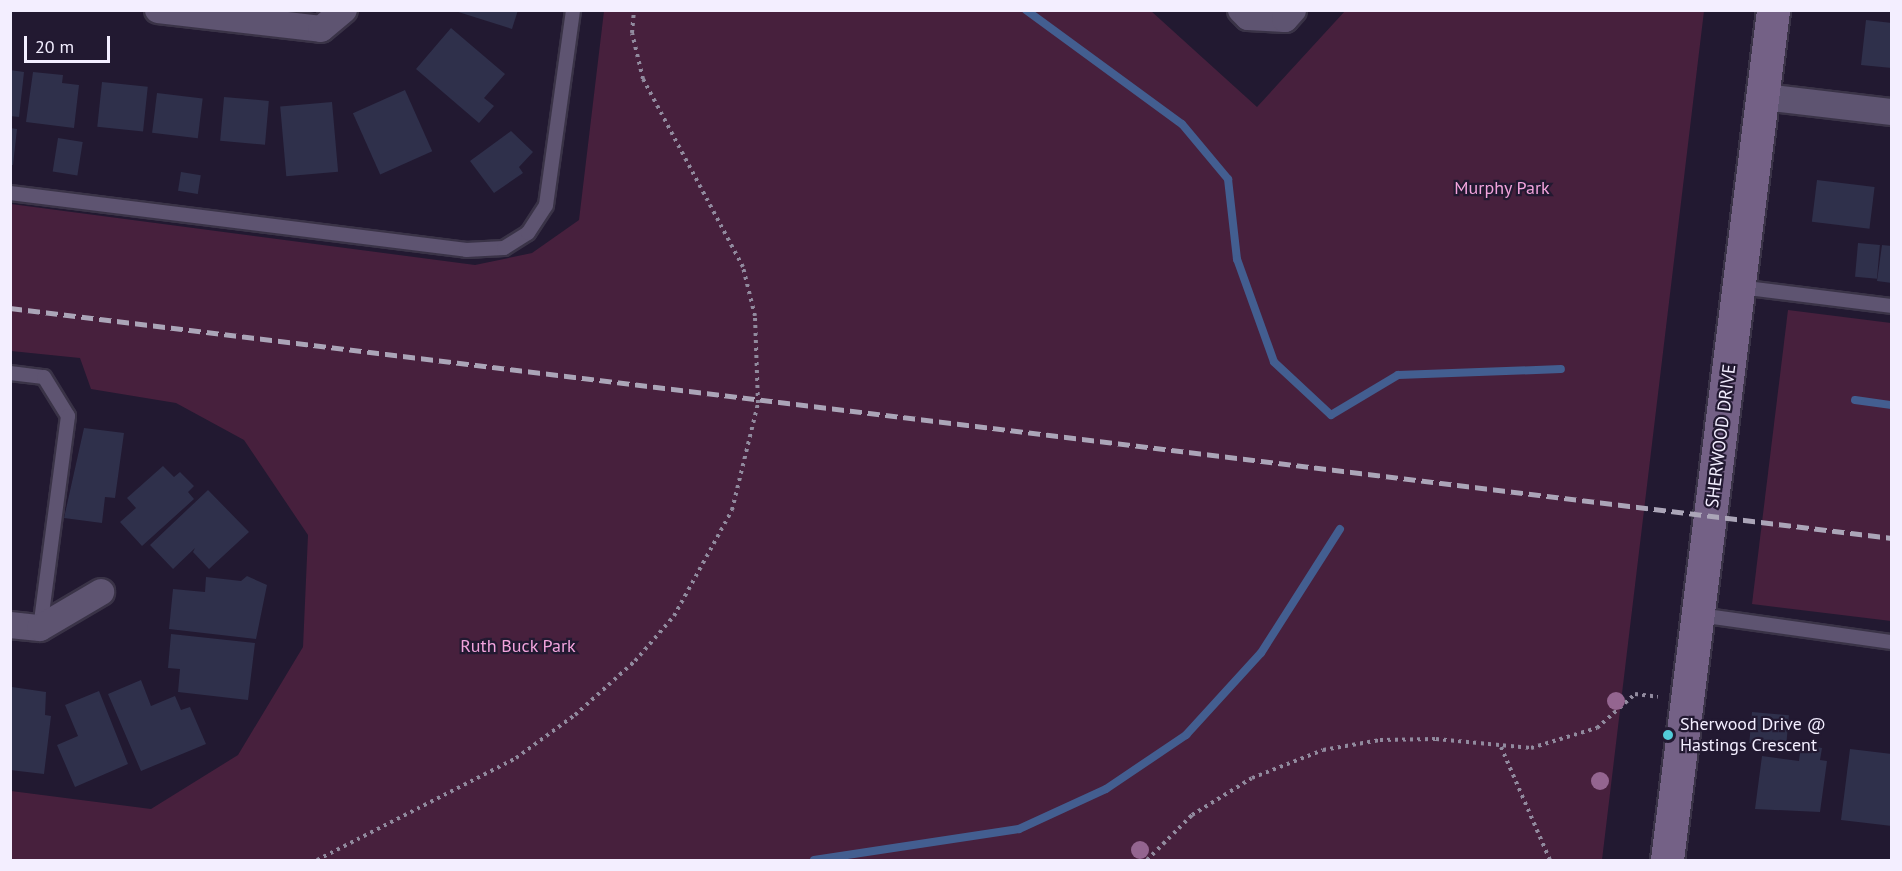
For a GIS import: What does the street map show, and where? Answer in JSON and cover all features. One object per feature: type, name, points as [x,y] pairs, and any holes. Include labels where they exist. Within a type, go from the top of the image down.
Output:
[{"type":"street","points":[[158,10],[321,29],[344,10]]},
{"type":"street","points":[[1241,10],[1248,17],[1285,19],[1293,10]]},
{"type":"street","name":"SHERWOOD DRIVE","points":[[1667,861],[1700,615],[1773,10]]},
{"type":"street","points":[[1764,97],[1892,112]]},
{"type":"street","points":[[10,625],[40,628],[101,592]]},
{"type":"lane","points":[[10,193],[466,250],[504,248],[528,233],[546,205],[573,10]]},
{"type":"lane","points":[[1739,287],[1892,306]]},
{"type":"lane","points":[[10,373],[44,377],[68,416],[40,628]]},
{"type":"lane","points":[[1700,615],[1892,642]]},
{"type":"path","points":[[317,861],[516,758],[575,715],[635,662],[674,616],[732,510],[758,403],[755,316],[743,267],[643,79],[632,33],[634,10]]},
{"type":"path","points":[[1147,861],[1192,815],[1252,778],[1323,750],[1380,740],[1531,748],[1597,728],[1635,694],[1688,701]]},
{"type":"path","points":[[1501,747],[1550,861]]},
{"type":"green space","points":[[604,11],[1151,11],[1257,107],[1345,11],[1704,11],[1602,860],[11,860],[11,791],[151,809],[238,755],[303,647],[308,535],[244,440],[176,403],[91,389],[80,358],[11,351],[11,204],[475,265],[532,253],[579,220]]},
{"type":"green space","points":[[1788,310],[1891,323],[1891,621],[1752,604]]},
{"type":"building","points":[[452,10],[518,10],[512,29]]},
{"type":"building","points":[[1866,20],[1892,23],[1892,68],[1861,65]]},
{"type":"building","points":[[451,28],[505,74],[484,98],[494,106],[479,123],[416,69]]},
{"type":"building","points":[[10,70],[24,72],[19,117],[10,116]]},
{"type":"building","points":[[33,72],[63,75],[62,83],[79,85],[74,128],[26,122]]},
{"type":"building","points":[[102,82],[148,87],[143,132],[97,127]]},
{"type":"building","points":[[405,90],[432,151],[380,174],[353,113]]},
{"type":"building","points":[[157,93],[203,99],[198,138],[152,133]]},
{"type":"building","points":[[224,97],[269,101],[265,145],[220,141]]},
{"type":"building","points":[[332,102],[338,172],[286,176],[280,107]]},
{"type":"building","points":[[10,128],[17,129],[13,165],[10,165]]},
{"type":"building","points":[[511,131],[533,152],[519,167],[523,173],[494,193],[470,161]]},
{"type":"building","points":[[58,138],[83,142],[77,175],[53,172]]},
{"type":"building","points":[[181,172],[201,175],[198,194],[178,191]]},
{"type":"building","points":[[1817,180],[1875,187],[1869,229],[1812,222]]},
{"type":"building","points":[[1858,243],[1880,245],[1877,279],[1855,277]]},
{"type":"building","points":[[1882,245],[1892,246],[1892,283],[1877,281]]},
{"type":"building","points":[[84,428],[124,433],[115,498],[105,497],[102,523],[64,518]]},
{"type":"building","points":[[163,466],[174,477],[180,472],[194,486],[188,492],[194,499],[142,546],[120,522],[136,508],[127,498]]},
{"type":"building","points":[[208,490],[249,532],[209,569],[193,552],[195,548],[173,569],[150,545]]},
{"type":"building","points":[[247,576],[267,585],[256,639],[169,629],[173,589],[205,592],[206,577],[241,581]]},
{"type":"building","points":[[171,634],[255,643],[248,700],[178,692],[180,669],[168,668]]},
{"type":"building","points":[[141,680],[151,706],[175,696],[181,710],[190,707],[206,744],[141,771],[108,694]]},
{"type":"building","points":[[12,687],[46,692],[45,715],[51,716],[44,774],[10,770]]},
{"type":"building","points":[[99,691],[128,764],[75,787],[57,745],[78,736],[65,705]]},
{"type":"building","points":[[1752,712],[1789,715],[1786,746],[1749,743]]},
{"type":"building","points":[[1801,745],[1822,748],[1820,760],[1827,761],[1820,812],[1755,809],[1762,756],[1799,761]]},
{"type":"building","points":[[1850,749],[1892,754],[1892,826],[1841,820]]},
{"type":"waterway","points":[[1026,10],[1182,124],[1228,179],[1237,259],[1274,362],[1331,415],[1398,375],[1561,369]]},
{"type":"waterway","points":[[1855,400],[1892,405]]},
{"type":"waterway","points":[[814,860],[1019,829],[1106,789],[1186,735],[1261,653],[1340,529]]},
{"type":"railway","points":[[10,308],[1892,538]]},
{"type":"place","name":"Sherwood Drive @ Hastings Crescent","points":[[1668,735]]},
{"type":"park label","name":"Murphy Park","points":[[1502,188]]},
{"type":"park label","name":"Ruth Buck Park","points":[[518,646]]}]
